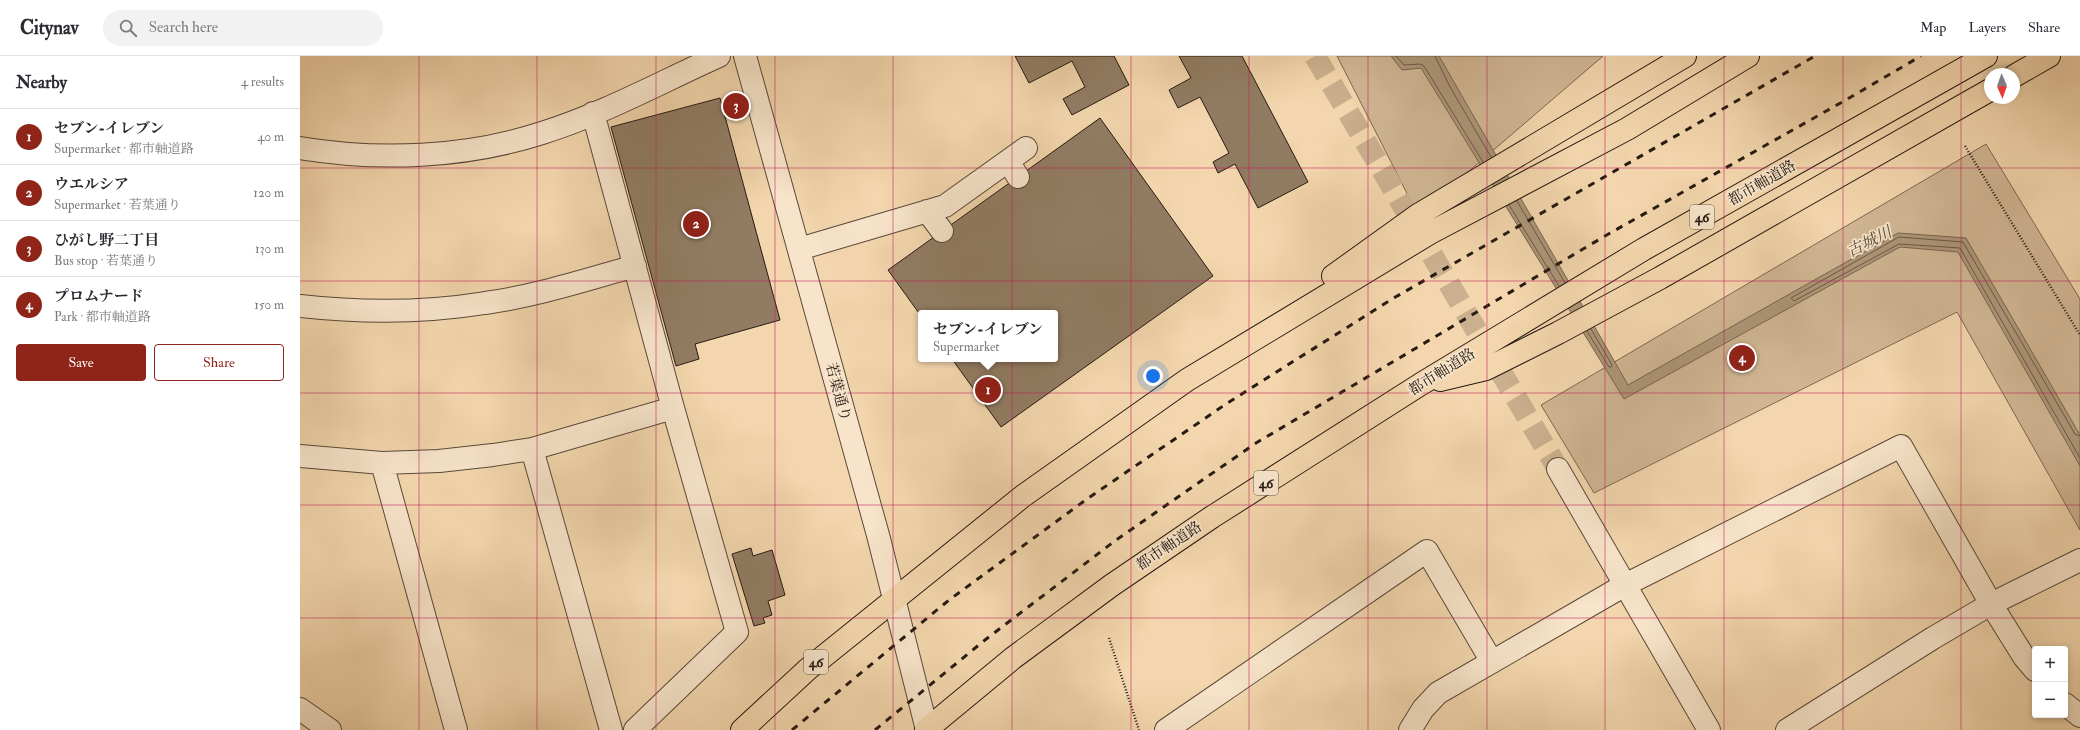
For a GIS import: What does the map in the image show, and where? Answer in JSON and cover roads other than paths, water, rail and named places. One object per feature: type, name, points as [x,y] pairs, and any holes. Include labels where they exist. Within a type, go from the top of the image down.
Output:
[{"type":"main road","name":"46","points":[[742,730],[808,669],[894,598],[1023,496],[1418,215],[1685,56]]},
{"type":"main road","name":"46","points":[[1187,380],[1430,233],[1627,128],[1748,56]]},
{"type":"main road","name":"都市軸道路","points":[[927,730],[1013,658],[1112,584],[1212,517],[1421,384],[1644,249],[1986,56]]},
{"type":"main road","points":[[2020,73],[2049,56]]},
{"type":"main road","name":"46","points":[[1421,384],[1486,369],[1558,333],[1660,278],[1984,93]]},
{"type":"street","points":[[300,148],[334,154],[371,156],[439,154],[500,144],[535,135],[593,113],[719,56]]},
{"type":"street","name":"若葉通り","points":[[745,56],[894,598],[927,730]]},
{"type":"street","points":[[593,113],[673,408],[738,632],[635,730]]},
{"type":"street","points":[[799,249],[945,206],[1013,169],[1026,148]]},
{"type":"street","points":[[927,211],[942,231]]},
{"type":"street","points":[[300,306],[370,312],[436,310],[486,303],[554,289],[635,266]]},
{"type":"street","points":[[300,456],[382,463],[439,461],[532,449],[673,408]]},
{"type":"street","points":[[1410,730],[1423,709],[1438,693],[1625,585],[1901,446],[1991,604],[2024,657],[2032,666]]},
{"type":"street","points":[[532,449],[611,730]]},
{"type":"street","points":[[382,463],[456,730]]},
{"type":"street","points":[[1558,470],[1709,730]]},
{"type":"street","points":[[1166,730],[1427,551],[1492,662]]},
{"type":"street","points":[[1787,730],[1933,638],[1991,604],[2080,560]]},
{"type":"street","points":[[2068,706],[2080,716]]},
{"type":"street","points":[[300,709],[330,730]]},
{"type":"water","points":[[1391,56],[1439,56],[1628,385],[1898,233],[1966,238],[2080,435],[2080,466],[1958,252],[1900,247],[1624,399],[1421,68],[1402,70]]},
{"type":"tunnel","points":[[1315,56],[1558,469]]},
{"type":"railway","points":[[792,730],[949,600],[1087,499],[1226,404],[1392,299],[1815,56]]},
{"type":"railway","points":[[875,730],[985,640],[1116,540],[1256,443],[1605,236],[1921,56]]},
{"type":"place","name":"ひがし野二丁目","points":[[736,106]]},
{"type":"place","name":"ウエルシア","points":[[696,224]]},
{"type":"place","name":"プロムナード","points":[[1742,358]]},
{"type":"place","name":"セブン-イレブン","points":[[988,390]]},
{"type":"water label","name":"古城川","points":[[1869,242]]}]
